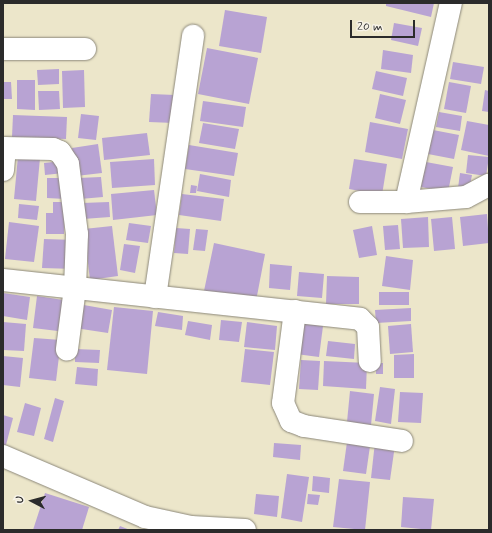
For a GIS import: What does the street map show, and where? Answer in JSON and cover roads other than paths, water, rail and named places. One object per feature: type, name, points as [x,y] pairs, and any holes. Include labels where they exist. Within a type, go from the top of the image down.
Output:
[{"type":"street","points":[[406,202],[451,3]]},
{"type":"street","points":[[155,297],[193,36]]},
{"type":"street","points":[[3,49],[85,49]]},
{"type":"street","points":[[3,170],[4,148],[53,149],[65,158],[68,164],[77,234],[75,288],[67,349]]},
{"type":"street","points":[[360,202],[406,202],[466,198],[489,185]]},
{"type":"street","points":[[3,280],[352,318],[366,324],[370,361]]},
{"type":"street","points":[[295,311],[283,404],[288,418],[304,426],[402,441]]},
{"type":"street","points":[[3,456],[145,517],[191,527],[245,530]]}]
